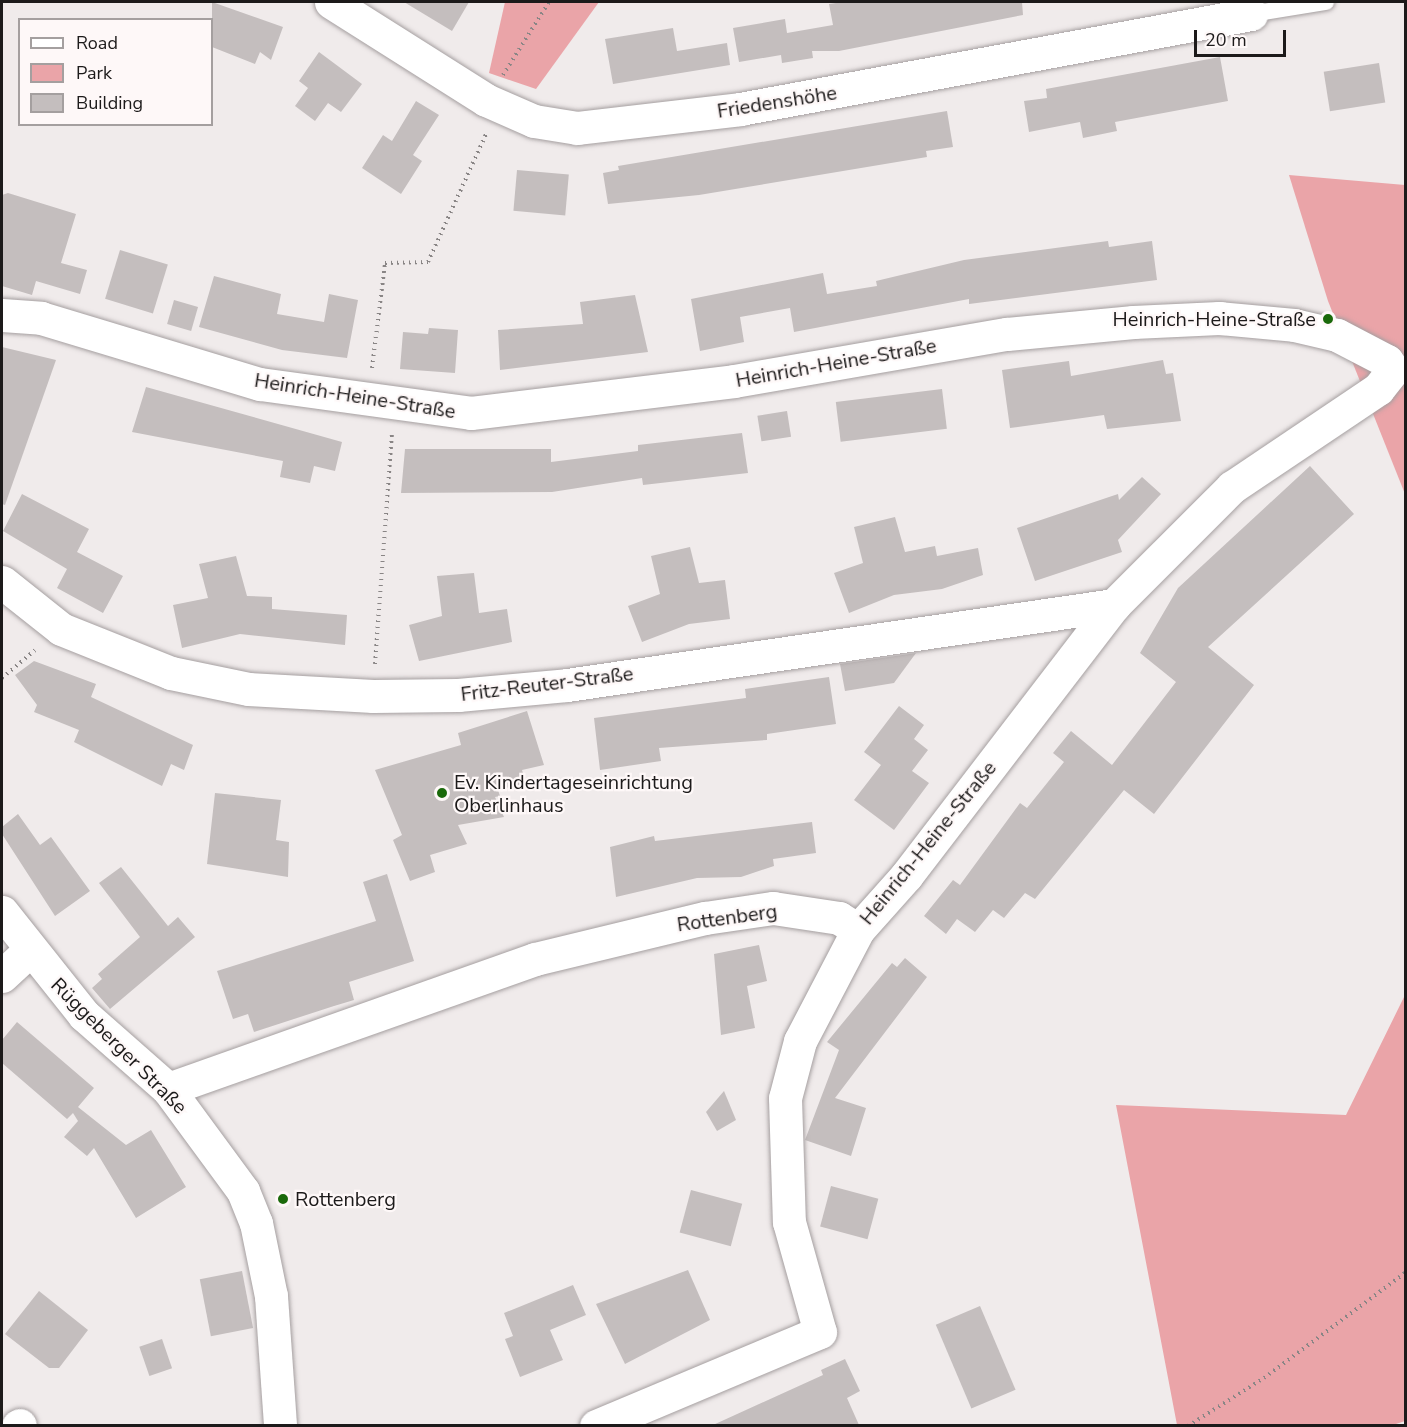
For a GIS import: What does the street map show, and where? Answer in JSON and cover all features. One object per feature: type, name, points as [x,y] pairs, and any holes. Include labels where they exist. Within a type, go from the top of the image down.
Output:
[{"type":"street","name":"Friedenshöhe","points":[[331,2],[493,103],[534,121],[576,128],[752,107],[1251,14]]},
{"type":"street","name":"Heinrich-Heine-Straße","points":[[2,315],[41,318],[260,384],[381,403],[494,411],[734,381],[1007,334],[1133,322],[1219,318],[1294,325],[1337,335],[1387,361],[1393,370],[1390,379],[1233,487],[1114,605],[907,875],[858,930]]},
{"type":"street","name":"Fritz-Reuter-Straße","points":[[2,582],[61,629],[182,675],[248,688],[373,696],[458,695],[567,685],[1114,605]]},
{"type":"street","name":"Rottenberg","points":[[168,1089],[535,959],[705,918],[773,908],[838,918],[858,930]]},
{"type":"street","name":"Rüggeberger Straße","points":[[2,912],[84,1015],[168,1089],[243,1191],[256,1223],[271,1296],[280,1425]]},
{"type":"street","points":[[596,1425],[820,1332],[789,1222],[785,1098],[800,1041],[858,930]]},
{"type":"street","points":[[2,976],[30,950]]},
{"type":"lane","points":[[1251,14],[1326,2]]},
{"type":"path","points":[[373,696],[385,263],[428,262],[493,103],[549,2]]},
{"type":"path","points":[[2,678],[61,629]]},
{"type":"path","points":[[1188,1425],[1264,1378],[1406,1272]]},
{"type":"green space","points":[[505,2],[599,2],[536,89],[489,73]]},
{"type":"green space","points":[[1289,175],[1405,185],[1405,494],[1328,301]]},
{"type":"green space","points":[[1405,995],[1405,1421],[1390,1426],[1177,1425],[1116,1105],[1346,1115]]},
{"type":"building","points":[[212,2],[283,27],[271,60],[260,52],[255,64],[213,47]]},
{"type":"building","points":[[404,2],[469,2],[452,31]]},
{"type":"building","points":[[843,2],[1022,2],[1023,15],[839,51],[812,51],[813,58],[782,63],[781,55],[739,62],[733,28],[785,19],[787,33],[833,25],[829,4]]},
{"type":"building","points":[[673,28],[677,51],[727,43],[730,65],[613,84],[605,39]]},
{"type":"building","points":[[319,52],[362,84],[341,112],[328,103],[315,121],[295,106],[308,88],[299,81]]},
{"type":"building","points":[[1220,57],[1228,101],[1115,122],[1117,131],[1083,138],[1080,122],[1029,132],[1024,101],[1047,98],[1046,89]]},
{"type":"building","points":[[1379,63],[1385,103],[1330,111],[1324,72]]},
{"type":"building","points":[[416,101],[439,115],[413,155],[422,161],[401,194],[362,168],[383,135],[392,141]]},
{"type":"building","points":[[947,111],[953,147],[926,151],[927,157],[699,195],[608,204],[603,173],[619,170],[618,166]]},
{"type":"building","points":[[517,170],[569,175],[565,215],[513,211]]},
{"type":"building","points":[[8,193],[76,214],[61,263],[87,270],[80,294],[36,281],[32,295],[2,286],[2,195]]},
{"type":"building","points":[[1108,241],[1109,247],[1152,241],[1157,280],[969,304],[969,299],[794,332],[790,308],[740,317],[744,342],[700,351],[691,299],[823,273],[827,294],[877,286],[876,281],[964,260]]},
{"type":"building","points":[[120,250],[168,265],[153,313],[105,299]]},
{"type":"building","points":[[214,276],[281,294],[277,314],[324,322],[329,294],[358,300],[347,358],[282,350],[199,327]]},
{"type":"building","points":[[635,295],[648,352],[500,370],[498,330],[583,324],[580,302]]},
{"type":"building","points":[[174,300],[198,307],[191,331],[167,324]]},
{"type":"building","points":[[429,328],[458,330],[455,373],[400,369],[403,332],[428,334]]},
{"type":"building","points":[[2,347],[56,360],[5,505],[2,504]]},
{"type":"building","points":[[1163,360],[1166,374],[1173,373],[1181,421],[1107,429],[1104,415],[1010,428],[1002,370],[1069,361],[1071,376]]},
{"type":"building","points":[[146,387],[342,442],[335,471],[314,466],[310,483],[280,477],[283,461],[132,432]]},
{"type":"building","points":[[942,389],[947,429],[841,442],[836,402]]},
{"type":"building","points":[[787,411],[791,437],[761,441],[757,416]]},
{"type":"building","points":[[742,433],[748,473],[643,485],[642,478],[552,492],[401,493],[405,449],[551,449],[551,462],[638,451],[638,445]]},
{"type":"building","points":[[1310,466],[1354,514],[1208,647],[1254,685],[1154,814],[1124,790],[1035,899],[1025,893],[1004,918],[993,910],[975,932],[957,919],[946,934],[924,916],[953,880],[960,885],[1020,803],[1027,808],[1064,762],[1053,753],[1071,731],[1112,765],[1176,682],[1140,653],[1178,588]]},
{"type":"building","points":[[1142,477],[1161,494],[1118,540],[1122,552],[1035,581],[1017,528],[1118,494],[1119,500]]},
{"type":"building","points":[[22,494],[89,529],[77,552],[123,576],[103,613],[57,588],[67,569],[3,531]]},
{"type":"building","points":[[895,517],[905,552],[935,546],[937,556],[978,548],[983,575],[942,589],[894,595],[849,613],[834,573],[863,563],[854,527]]},
{"type":"building","points":[[690,547],[699,583],[725,580],[730,619],[689,624],[642,642],[628,606],[660,594],[651,556]]},
{"type":"building","points":[[236,556],[247,596],[272,597],[272,609],[347,615],[345,645],[240,634],[182,648],[173,605],[208,598],[199,564]]},
{"type":"building","points":[[474,573],[479,613],[507,609],[512,642],[419,661],[409,625],[442,616],[437,576]]},
{"type":"building","points":[[916,653],[894,683],[845,691],[840,664]]},
{"type":"building","points":[[34,661],[96,684],[91,697],[193,745],[184,770],[171,764],[162,786],[74,742],[79,730],[34,712],[37,705],[15,675]]},
{"type":"building","points":[[829,677],[836,724],[767,734],[767,740],[659,748],[661,761],[600,770],[594,718],[746,698],[745,689]]},
{"type":"building","points":[[899,706],[924,725],[914,739],[928,750],[912,771],[929,783],[894,830],[854,800],[881,765],[864,752]]},
{"type":"building","name":"Ev. Kindertageseinrichtung Oberlinhaus","points":[[527,711],[544,765],[522,770],[526,783],[498,790],[500,796],[495,797],[504,817],[458,825],[467,844],[430,855],[435,872],[410,881],[393,840],[402,835],[375,770],[461,745],[458,733]]},
{"type":"building","points":[[215,793],[281,800],[276,840],[289,842],[288,877],[207,864]]},
{"type":"building","points":[[18,814],[40,845],[51,837],[90,891],[55,916],[2,834],[2,827]]},
{"type":"building","points":[[812,822],[816,853],[773,859],[774,866],[741,877],[697,878],[616,897],[610,847],[654,836],[655,841]]},
{"type":"building","points":[[121,867],[168,926],[178,917],[195,937],[110,1009],[92,988],[102,979],[98,974],[140,937],[99,883]]},
{"type":"building","points":[[387,874],[414,961],[349,982],[354,1000],[254,1032],[248,1014],[233,1019],[217,971],[376,921],[363,882]]},
{"type":"building","points":[[759,945],[767,981],[747,986],[755,1028],[721,1035],[714,954]]},
{"type":"building","points":[[905,958],[927,977],[835,1098],[866,1108],[851,1156],[805,1140],[839,1050],[827,1042],[892,963],[897,967]]},
{"type":"building","points":[[17,1022],[94,1088],[78,1107],[126,1145],[151,1130],[186,1187],[136,1218],[94,1148],[87,1156],[64,1137],[78,1121],[73,1113],[67,1119],[2,1063],[2,1040]]},
{"type":"building","points":[[724,1091],[736,1120],[717,1131],[706,1112]]},
{"type":"building","points":[[831,1186],[878,1199],[867,1239],[820,1227]]},
{"type":"building","points":[[691,1190],[742,1204],[731,1246],[680,1233]]},
{"type":"building","points":[[688,1270],[710,1320],[625,1364],[596,1304]]},
{"type":"building","points":[[242,1271],[253,1328],[211,1336],[200,1279]]},
{"type":"building","points":[[573,1285],[586,1315],[550,1330],[563,1360],[520,1377],[505,1339],[513,1336],[504,1313]]},
{"type":"building","points":[[39,1291],[88,1330],[59,1368],[49,1368],[5,1334]]},
{"type":"building","points":[[980,1306],[1016,1390],[971,1409],[936,1325]]},
{"type":"building","points":[[162,1339],[172,1368],[149,1376],[139,1347]]},
{"type":"building","points":[[845,1359],[860,1391],[847,1398],[859,1425],[713,1425],[823,1375],[821,1370]]},
{"type":"place","name":"Heinrich-Heine-Straße","points":[[1328,319]]},
{"type":"place","name":"Ev. Kindertageseinrichtung Oberlinhaus","points":[[442,793]]},
{"type":"place","name":"Rottenberg","points":[[283,1199]]}]
